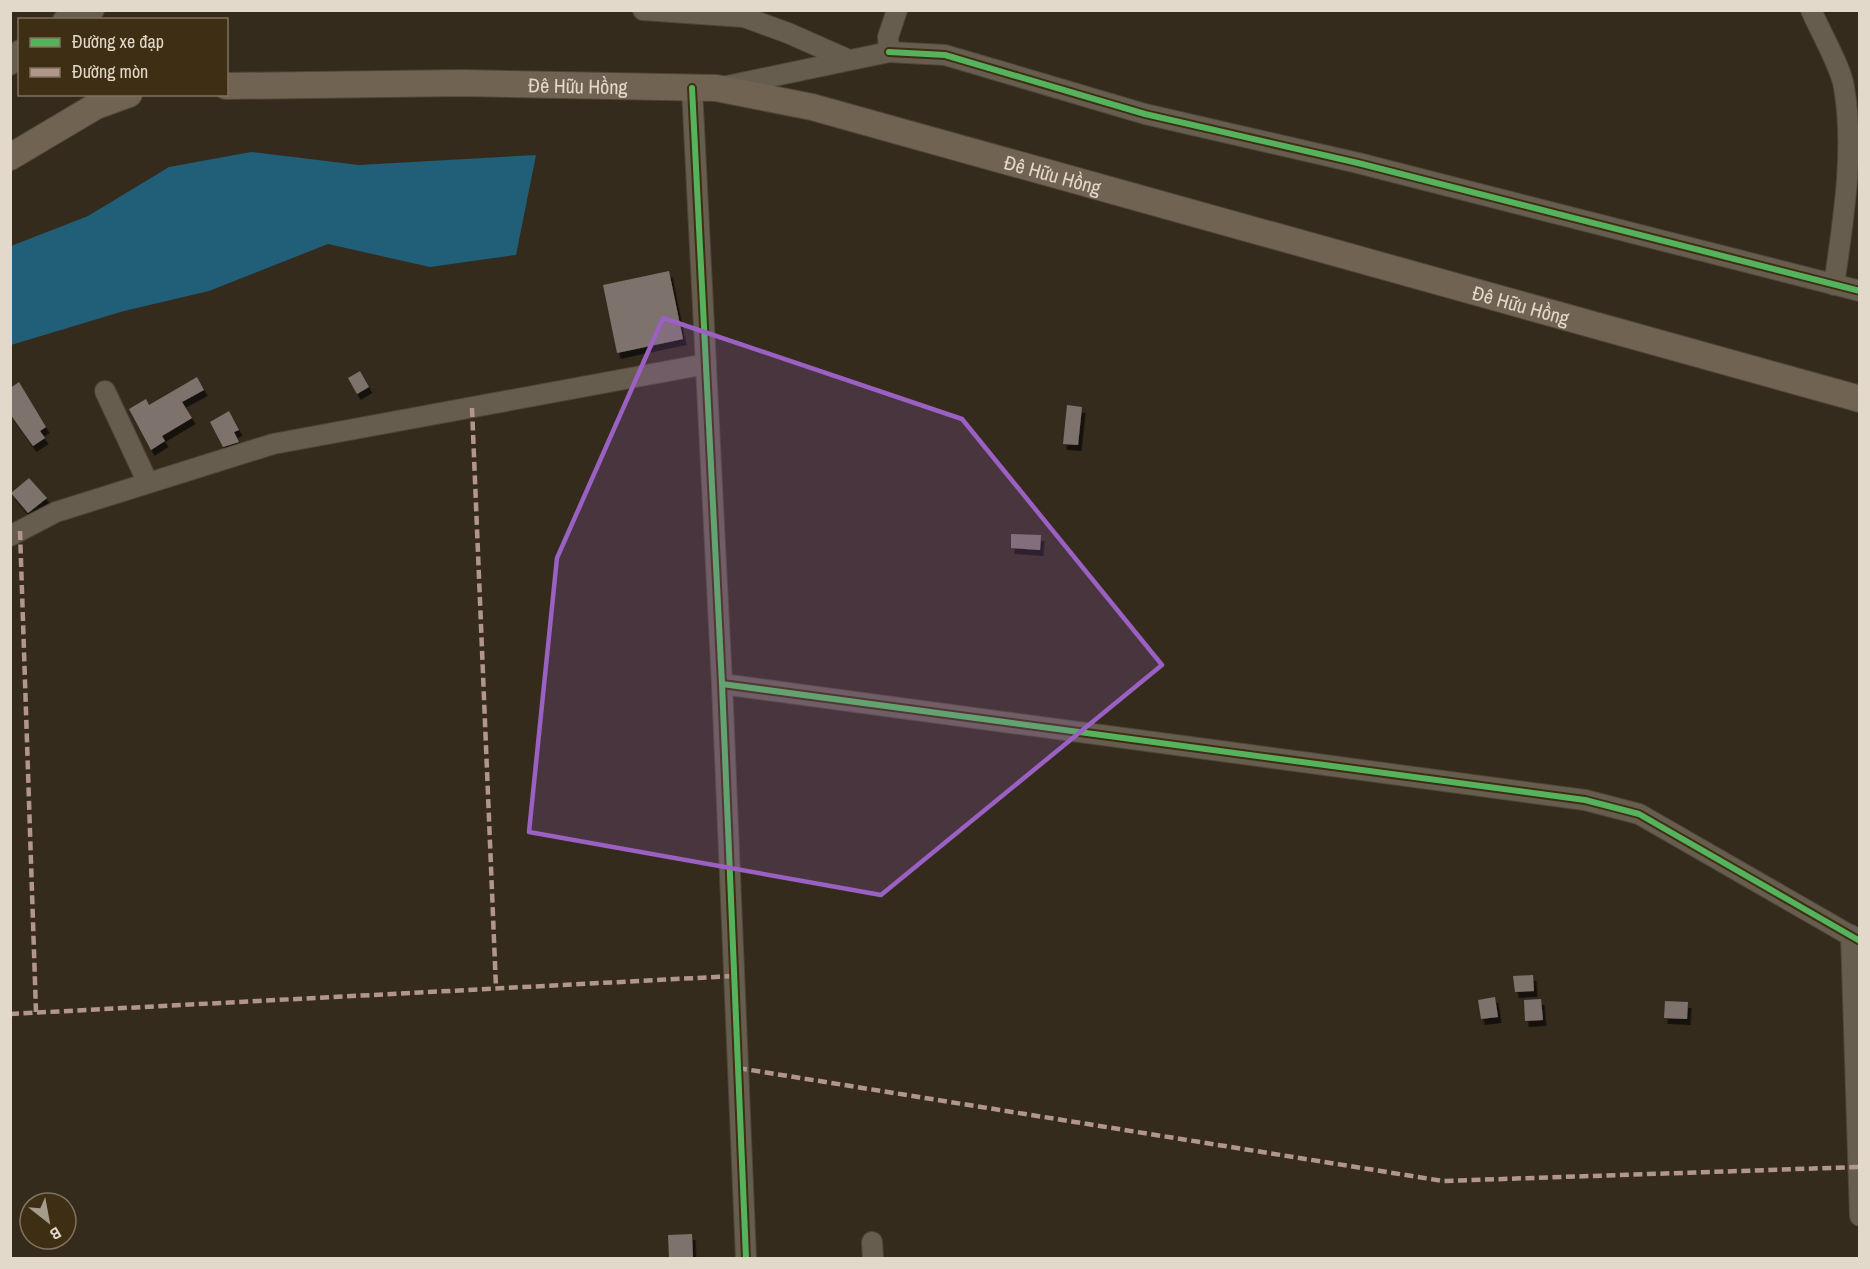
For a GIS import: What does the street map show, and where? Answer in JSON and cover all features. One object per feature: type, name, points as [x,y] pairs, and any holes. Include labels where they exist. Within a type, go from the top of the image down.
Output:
[{"type":"main road","name":"Đê Hữu Hồng","points":[[228,86],[462,83],[704,88],[812,107],[1860,399]]},
{"type":"main road","points":[[10,157],[96,106],[124,96]]},
{"type":"street","points":[[69,18],[94,10]]},
{"type":"street","points":[[643,10],[744,17],[788,33],[849,60]]},
{"type":"street","points":[[889,52],[888,37],[897,10]]},
{"type":"street","points":[[1810,10],[1844,85],[1847,129],[1845,206],[1834,285]]},
{"type":"street","points":[[746,1258],[706,364],[704,88],[889,52],[945,55],[1145,114],[1358,163],[1860,291]]},
{"type":"street","points":[[10,536],[56,512],[273,444],[706,364]]},
{"type":"street","points":[[105,391],[148,483]]},
{"type":"street","points":[[722,684],[1585,800],[1639,814],[1855,938],[1860,1216]]},
{"type":"highlighted area","points":[[663,318],[962,419],[1162,665],[881,895],[529,832],[557,558]]},
{"type":"water","points":[[251,152],[359,165],[536,155],[516,255],[430,267],[328,244],[209,291],[124,311],[11,345],[11,246],[88,216],[169,167]]},
{"type":"building","points":[[669,271],[683,339],[617,353],[603,285]]},
{"type":"building","points":[[360,371],[369,387],[357,394],[348,378]]},
{"type":"building","points":[[197,377],[204,390],[182,402],[192,418],[162,436],[165,441],[151,450],[129,409],[146,399],[149,405]]},
{"type":"building","points":[[19,382],[46,427],[40,431],[45,438],[33,446],[10,414],[10,388]]},
{"type":"building","points":[[1067,405],[1082,407],[1078,445],[1063,444]]},
{"type":"building","points":[[229,411],[239,430],[234,432],[239,442],[223,447],[210,422]]},
{"type":"building","points":[[29,478],[47,498],[28,513],[11,493]]},
{"type":"building","points":[[1011,534],[1041,535],[1040,550],[1011,548]]},
{"type":"building","points":[[1533,975],[1534,991],[1515,992],[1513,976]]},
{"type":"building","points":[[1495,997],[1498,1017],[1481,1019],[1478,1000]]},
{"type":"building","points":[[1541,999],[1543,1020],[1525,1021],[1524,1000]]},
{"type":"building","points":[[1665,1001],[1688,1002],[1687,1019],[1664,1018]]},
{"type":"building","points":[[692,1234],[693,1258],[669,1258],[668,1235]]},
{"type":"marked path","points":[[472,408],[496,988]]},
{"type":"marked path","points":[[20,531],[36,1012]]},
{"type":"marked path","points":[[10,1014],[734,976]]},
{"type":"marked path","points":[[738,1068],[1443,1181],[1858,1167]]},
{"type":"cycle path","points":[[889,52],[945,55],[1145,114],[1358,163],[1860,291]]},
{"type":"cycle path","points":[[692,88],[722,684],[746,1258]]},
{"type":"cycle path","points":[[722,684],[1585,800],[1639,814],[1860,941]]}]
